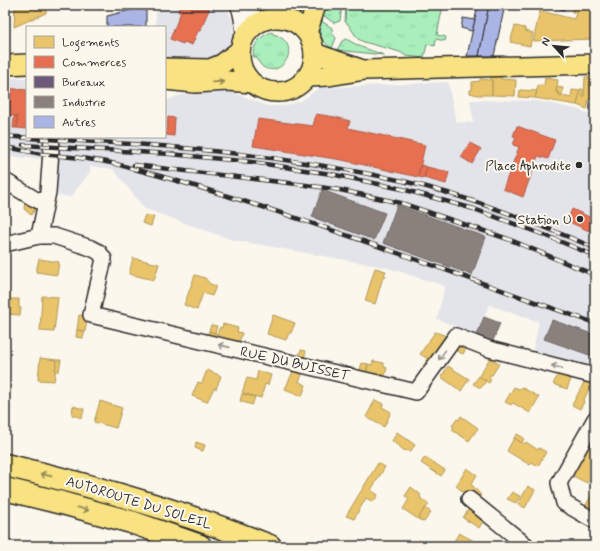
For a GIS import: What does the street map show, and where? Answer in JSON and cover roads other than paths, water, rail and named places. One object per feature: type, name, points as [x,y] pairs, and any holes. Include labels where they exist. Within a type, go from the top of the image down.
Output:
[{"type":"highway","name":"AUTOROUTE DU SOLEIL","points":[[5,465],[68,480],[136,500],[214,525],[270,546]]},
{"type":"highway","name":"AUTOROUTE DU SOLEIL","points":[[5,489],[131,522],[200,546]]},
{"type":"main road","points":[[307,33],[316,5]]},
{"type":"main road","points":[[167,79],[210,69],[222,64],[243,43],[254,26],[279,14],[300,25],[307,33],[312,43],[314,53],[313,66],[307,77],[298,86],[287,91],[275,93],[263,90],[252,83],[245,74],[240,62],[243,43]]},
{"type":"main road","points":[[314,53],[365,70]]},
{"type":"main road","points":[[5,65],[26,64]]},
{"type":"main road","points":[[307,77],[329,76],[365,70],[595,64]]},
{"type":"main road","points":[[167,79],[195,83],[228,81],[252,83]]},
{"type":"street","points":[[243,43],[243,28],[239,7],[279,14]]},
{"type":"street","points":[[5,244],[39,236],[48,192],[52,138]]},
{"type":"street","points":[[5,181],[32,198],[45,204]]},
{"type":"street","name":"RUE DU BUISSET","points":[[39,236],[54,236],[91,248],[99,252],[104,259],[91,315],[416,392],[456,336],[489,349],[595,376]]},
{"type":"street","points":[[595,419],[559,483],[564,503],[595,521]]},
{"type":"street","points":[[469,499],[527,546]]},
{"type":"railway","points":[[5,136],[26,138]]},
{"type":"railway","points":[[32,138],[151,145],[259,156],[374,175],[452,194],[524,219],[595,248]]},
{"type":"railway","points":[[23,145],[170,154],[252,162],[331,174],[402,189],[474,209],[547,236],[595,256]]},
{"type":"railway","points":[[5,147],[42,154],[106,162],[186,184],[362,240],[595,323]]},
{"type":"railway","points":[[134,165],[306,185],[340,190],[401,203],[508,239],[595,275]]},
{"type":"place","name":"Place Aphrodite","points":[[579,165]]},
{"type":"place","name":"Station U","points":[[580,219]]}]
